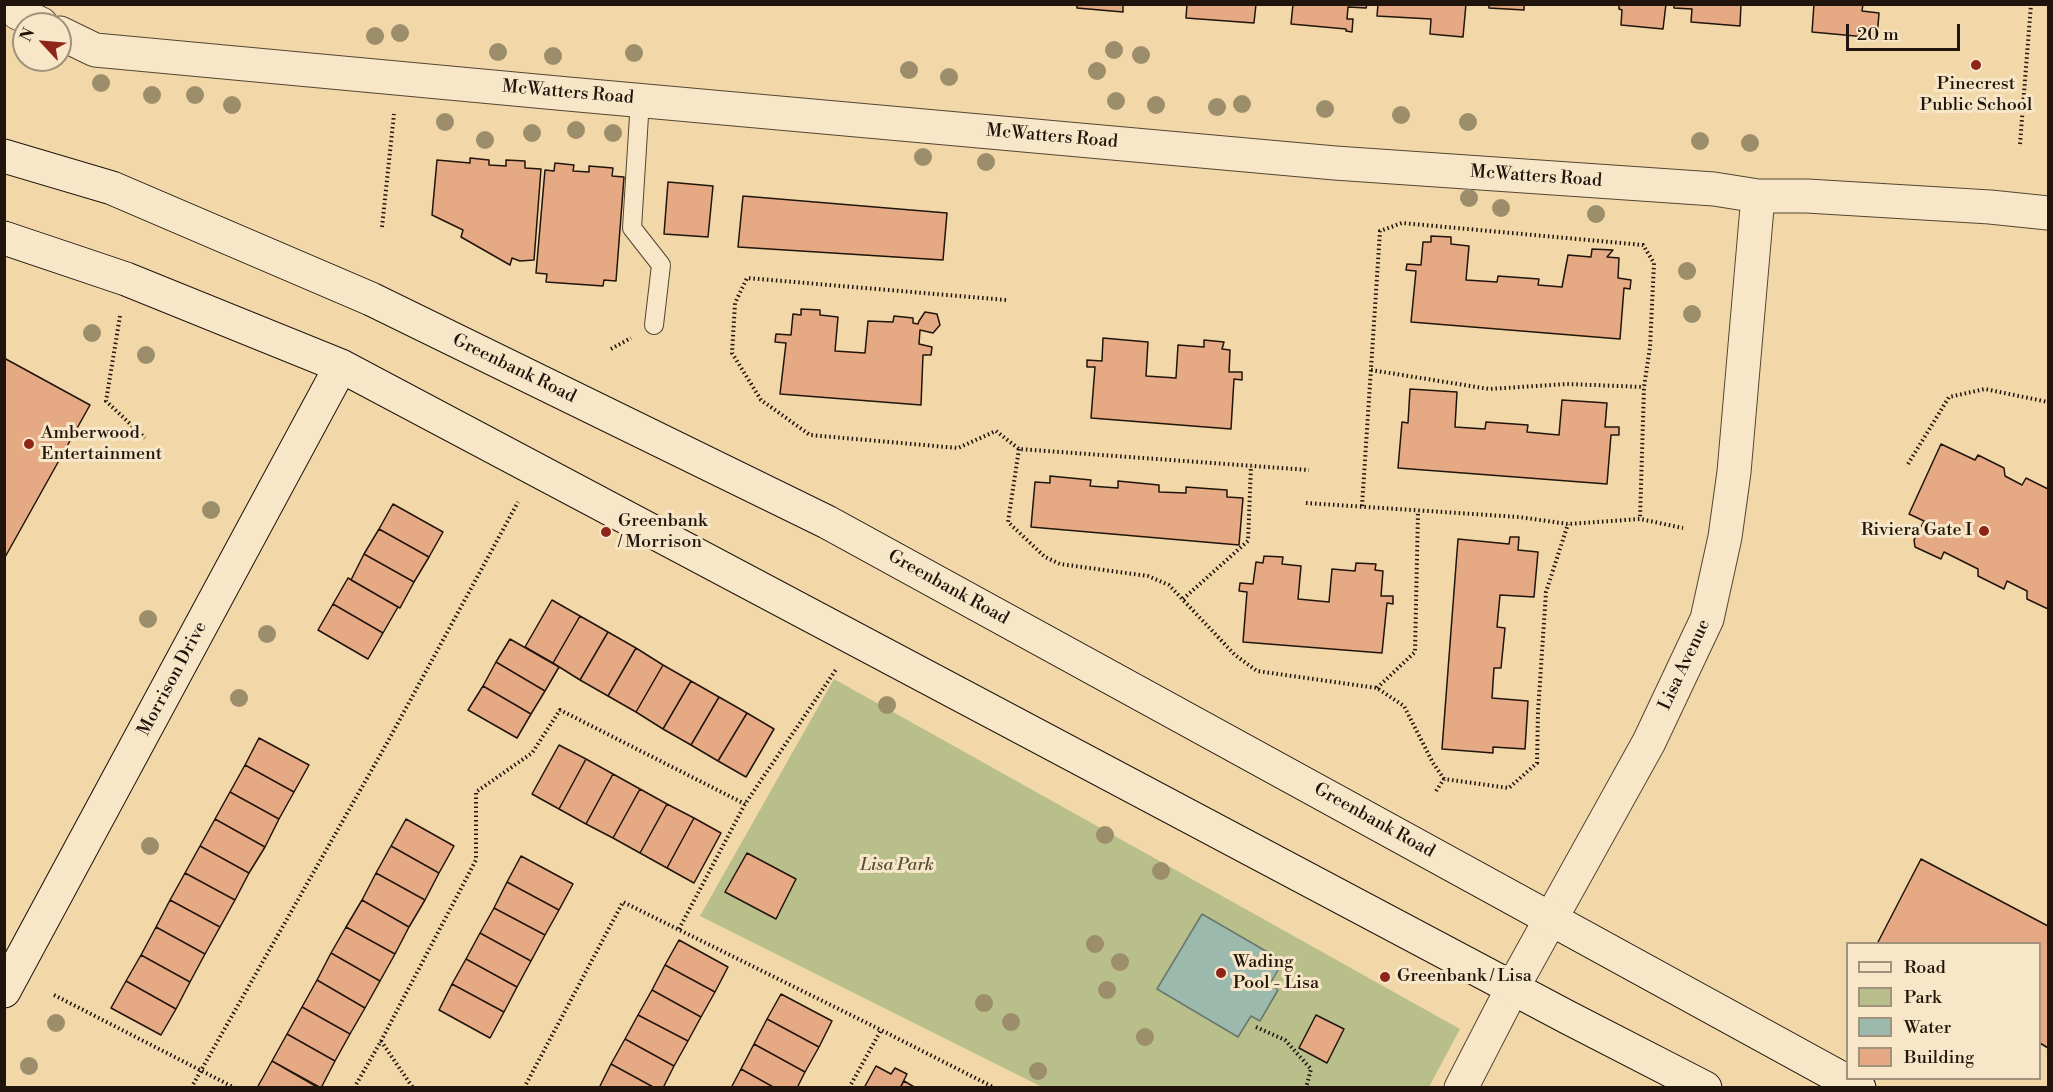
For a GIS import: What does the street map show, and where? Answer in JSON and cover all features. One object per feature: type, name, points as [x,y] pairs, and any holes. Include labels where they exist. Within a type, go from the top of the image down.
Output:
[{"type":"main road","name":"McWatters Road","points":[[72,39],[95,50],[1335,163],[1714,189],[1758,196],[1807,195],[2049,213]]},
{"type":"main road","name":"Greenbank Road","points":[[4,156],[112,188],[371,298],[827,522],[1551,917],[1859,1088]]},
{"type":"main road","name":"Lisa Avenue","points":[[1461,1088],[1551,917],[1649,742],[1707,619],[1725,537],[1734,472],[1758,196]]},
{"type":"main road","points":[[4,238],[126,279],[341,366],[1705,1088]]},
{"type":"main road","name":"Morrison Drive","points":[[4,991],[341,366]]},
{"type":"lane","points":[[640,100],[632,228],[661,265],[654,325]]},
{"type":"path","points":[[2020,144],[2031,4]]},
{"type":"path","points":[[381,227],[397,78]]},
{"type":"path","points":[[1362,506],[1380,231],[1402,223],[1643,244],[1654,263],[1650,346],[1644,387],[1640,519]]},
{"type":"path","points":[[1006,300],[747,278],[735,303],[732,353],[760,400],[810,435],[958,448],[996,431],[1018,449],[1309,470]]},
{"type":"path","points":[[120,316],[106,401],[145,438]]},
{"type":"path","points":[[1371,370],[1489,389],[1567,384],[1644,387]]},
{"type":"path","points":[[1908,464],[1949,397],[1985,388],[2049,402]]},
{"type":"path","points":[[1018,449],[1008,522],[1045,557],[1060,564],[1148,576],[1169,585],[1235,655],[1257,671],[1377,688],[1404,706],[1433,763],[1444,779],[1509,788],[1537,763],[1546,592],[1568,524]]},
{"type":"path","points":[[1183,599],[1248,541],[1251,466]]},
{"type":"path","points":[[191,1088],[381,753],[523,494]]},
{"type":"path","points":[[1306,503],[1519,517],[1568,524],[1640,519],[1683,528]]},
{"type":"path","points":[[1377,688],[1415,652],[1418,510]]},
{"type":"path","points":[[679,929],[745,804],[839,665]]},
{"type":"path","points":[[354,1088],[476,860],[476,792],[532,753],[560,710],[745,804]]},
{"type":"path","points":[[1436,791],[1444,779]]},
{"type":"path","points":[[524,1088],[623,902],[994,1088]]},
{"type":"path","points":[[54,995],[235,1088]]},
{"type":"path","points":[[1256,1027],[1285,1040],[1311,1069],[1306,1088]]},
{"type":"path","points":[[849,1088],[881,1030]]},
{"type":"path","points":[[381,1041],[413,1088]]},
{"type":"green space","name":"Lisa Park","points":[[834,679],[1460,1029],[1429,1087],[1042,1087],[700,916]]},
{"type":"water","name":"Wading Pool - Lisa","points":[[1202,914],[1283,961],[1270,984],[1278,990],[1260,1021],[1251,1016],[1238,1037],[1157,989]]},
{"type":"building","points":[[1077,4],[1123,4],[1123,12],[1077,8]]},
{"type":"building","points":[[1187,4],[1256,4],[1254,23],[1186,18]]},
{"type":"building","points":[[1293,4],[1367,4],[1366,8],[1348,7],[1347,19],[1353,19],[1352,32],[1346,29],[1291,24]]},
{"type":"building","points":[[1378,4],[1466,4],[1463,37],[1430,34],[1431,19],[1377,16]]},
{"type":"building","points":[[1489,4],[1524,4],[1524,10],[1489,8]]},
{"type":"building","points":[[1619,4],[1666,4],[1663,29],[1621,25],[1622,10],[1619,9]]},
{"type":"building","points":[[1674,4],[1741,4],[1740,26],[1691,22],[1692,9],[1674,8]]},
{"type":"building","points":[[1814,4],[1863,4],[1862,11],[1879,13],[1877,38],[1812,32]]},
{"type":"building","points":[[470,158],[489,160],[489,165],[506,166],[506,160],[525,161],[525,168],[541,169],[534,260],[520,261],[512,258],[510,265],[461,237],[463,230],[432,215],[437,160],[470,163]]},
{"type":"building","points":[[555,163],[574,165],[573,171],[589,172],[589,166],[613,168],[612,176],[624,177],[616,281],[604,280],[603,286],[546,282],[547,274],[536,273],[545,170],[554,171]]},
{"type":"building","points":[[668,182],[713,186],[708,237],[664,234]]},
{"type":"building","points":[[743,196],[947,213],[943,260],[738,247]]},
{"type":"building","points":[[1431,236],[1451,237],[1451,244],[1469,246],[1466,280],[1497,282],[1498,276],[1539,279],[1538,285],[1562,287],[1568,255],[1591,257],[1592,249],[1613,250],[1607,257],[1619,258],[1618,278],[1631,280],[1630,289],[1624,288],[1620,339],[1411,322],[1416,271],[1406,270],[1407,264],[1421,265],[1423,242],[1431,242]]},
{"type":"building","points":[[801,309],[820,310],[820,315],[838,317],[835,351],[865,353],[868,321],[893,322],[894,316],[913,318],[913,323],[918,324],[925,312],[937,314],[940,325],[933,333],[920,330],[919,344],[932,347],[931,355],[923,355],[921,405],[780,394],[786,343],[775,342],[776,334],[791,335],[793,314],[801,315]]},
{"type":"building","points":[[1103,338],[1148,342],[1146,376],[1176,378],[1178,345],[1204,347],[1204,340],[1224,342],[1222,349],[1230,350],[1229,372],[1242,372],[1242,380],[1234,379],[1231,429],[1091,418],[1095,367],[1087,367],[1087,360],[1102,361]]},
{"type":"building","points":[[4,358],[90,405],[4,559]]},
{"type":"building","points":[[1410,389],[1457,392],[1455,427],[1485,429],[1486,422],[1528,425],[1527,432],[1559,435],[1562,400],[1607,403],[1605,427],[1619,427],[1619,435],[1611,435],[1607,484],[1398,468],[1402,422],[1408,423]]},
{"type":"building","name":"Riviera Gate I","points":[[1941,444],[1975,460],[1978,455],[2004,468],[2005,476],[2022,485],[2026,478],[2048,489],[2048,609],[2027,599],[2027,591],[2007,581],[2004,589],[1978,576],[1978,569],[1944,552],[1941,559],[1915,547],[1914,540],[1924,521],[1909,514]]},
{"type":"building","points":[[1050,476],[1091,480],[1090,486],[1118,488],[1118,481],[1159,485],[1159,492],[1186,493],[1186,487],[1227,490],[1227,497],[1243,498],[1239,545],[1031,527],[1035,482],[1050,483]]},
{"type":"building","points":[[393,504],[443,532],[429,557],[379,529]]},
{"type":"building","points":[[379,529],[429,557],[414,582],[364,554]]},
{"type":"building","points":[[1510,537],[1519,537],[1518,550],[1538,552],[1534,597],[1500,595],[1497,627],[1505,628],[1501,668],[1494,668],[1492,698],[1528,701],[1525,749],[1493,747],[1493,753],[1442,749],[1458,539],[1509,544]]},
{"type":"building","points":[[364,554],[414,582],[400,608],[351,580]]},
{"type":"building","points":[[1264,556],[1283,557],[1282,564],[1301,566],[1298,599],[1329,602],[1332,569],[1355,571],[1356,563],[1376,564],[1375,570],[1383,571],[1381,596],[1393,596],[1393,604],[1387,603],[1382,653],[1243,642],[1247,592],[1239,591],[1240,583],[1253,584],[1256,562],[1263,563]]},
{"type":"building","points":[[348,578],[398,607],[383,633],[333,604]]},
{"type":"building","points":[[552,600],[580,616],[553,663],[525,647]]},
{"type":"building","points":[[333,604],[383,633],[368,659],[318,630]]},
{"type":"building","points":[[580,616],[608,632],[580,680],[553,663]]},
{"type":"building","points":[[608,632],[636,648],[608,696],[580,680]]},
{"type":"building","points":[[510,639],[559,667],[545,691],[496,662]]},
{"type":"building","points":[[636,648],[663,665],[636,712],[608,696]]},
{"type":"building","points":[[496,662],[545,691],[531,714],[483,686]]},
{"type":"building","points":[[663,665],[691,681],[663,729],[636,712]]},
{"type":"building","points":[[691,681],[719,697],[691,745],[663,729]]},
{"type":"building","points":[[483,686],[531,714],[517,738],[468,710]]},
{"type":"building","points":[[719,697],[747,713],[718,761],[691,745]]},
{"type":"building","points":[[747,713],[774,729],[746,777],[718,761]]},
{"type":"building","points":[[259,738],[309,765],[294,792],[245,765]]},
{"type":"building","points":[[559,745],[586,759],[559,809],[532,794]]},
{"type":"building","points":[[586,759],[613,774],[586,824],[559,809]]},
{"type":"building","points":[[245,765],[294,792],[279,819],[230,792]]},
{"type":"building","points":[[613,774],[640,789],[613,838],[586,824]]},
{"type":"building","points":[[640,789],[667,804],[640,853],[613,838]]},
{"type":"building","points":[[230,792],[279,819],[265,847],[215,819]]},
{"type":"building","points":[[667,804],[694,818],[667,868],[640,853]]},
{"type":"building","points":[[694,818],[721,833],[694,883],[667,868]]},
{"type":"building","points":[[215,819],[265,847],[249,873],[200,846]]},
{"type":"building","points":[[406,819],[454,846],[439,873],[391,846]]},
{"type":"building","points":[[200,846],[249,873],[235,900],[185,873]]},
{"type":"building","points":[[391,846],[439,873],[425,900],[376,873]]},
{"type":"building","points":[[747,853],[796,879],[776,919],[725,892]]},
{"type":"building","points":[[521,856],[573,884],[559,910],[507,882]]},
{"type":"building","points":[[1921,859],[2048,926],[2048,1048],[2041,1044],[2041,942],[1878,942]]},
{"type":"building","points":[[185,873],[235,900],[220,927],[170,900]]},
{"type":"building","points":[[376,873],[425,900],[409,927],[362,900]]},
{"type":"building","points":[[507,882],[559,910],[545,935],[494,908]]},
{"type":"building","points":[[170,900],[220,927],[205,954],[156,927]]},
{"type":"building","points":[[362,900],[409,927],[395,954],[346,927]]},
{"type":"building","points":[[494,908],[545,935],[531,961],[480,933]]},
{"type":"building","points":[[156,927],[205,954],[190,982],[141,955]]},
{"type":"building","points":[[346,927],[395,954],[380,981],[331,953]]},
{"type":"building","points":[[480,933],[531,961],[517,987],[466,959]]},
{"type":"building","points":[[679,940],[728,967],[715,992],[665,965]]},
{"type":"building","points":[[331,953],[380,981],[365,1008],[317,980]]},
{"type":"building","points":[[141,955],[190,982],[176,1009],[126,981]]},
{"type":"building","points":[[466,959],[517,987],[504,1012],[452,984]]},
{"type":"building","points":[[665,965],[715,992],[701,1017],[652,990]]},
{"type":"building","points":[[317,980],[365,1008],[350,1034],[302,1007]]},
{"type":"building","points":[[126,981],[176,1009],[161,1035],[111,1008]]},
{"type":"building","points":[[452,984],[504,1012],[490,1038],[439,1010]]},
{"type":"building","points":[[652,990],[701,1017],[688,1041],[638,1015]]},
{"type":"building","points":[[781,994],[832,1021],[819,1047],[767,1019]]},
{"type":"building","points":[[302,1007],[350,1034],[335,1061],[287,1034]]},
{"type":"building","points":[[638,1015],[688,1041],[674,1066],[625,1039]]},
{"type":"building","points":[[1316,1015],[1344,1029],[1327,1063],[1299,1048]]},
{"type":"building","points":[[767,1019],[819,1047],[805,1072],[754,1044]]},
{"type":"building","points":[[287,1034],[335,1061],[321,1088],[272,1061]]},
{"type":"building","points":[[625,1039],[674,1066],[663,1088],[655,1088],[611,1064]]},
{"type":"building","points":[[754,1044],[805,1072],[797,1088],[775,1088],[741,1069]]},
{"type":"building","points":[[272,1061],[319,1088],[257,1088]]},
{"type":"building","points":[[611,1064],[655,1088],[599,1088]]},
{"type":"building","points":[[876,1066],[891,1074],[895,1068],[907,1074],[900,1088],[864,1088]]},
{"type":"building","points":[[741,1069],[775,1088],[731,1088]]},
{"type":"building","points":[[904,1081],[916,1088],[900,1088]]},
{"type":"place","name":"Pinecrest Public School","points":[[1976,65]]},
{"type":"place","name":"Amberwood Entertainment","points":[[29,444]]},
{"type":"place","name":"Riviera Gate I","points":[[1984,531]]},
{"type":"place","name":"Greenbank / Morrison","points":[[606,532]]},
{"type":"place","name":"Wading Pool - Lisa","points":[[1221,973]]},
{"type":"place","name":"Greenbank / Lisa","points":[[1385,977]]}]
